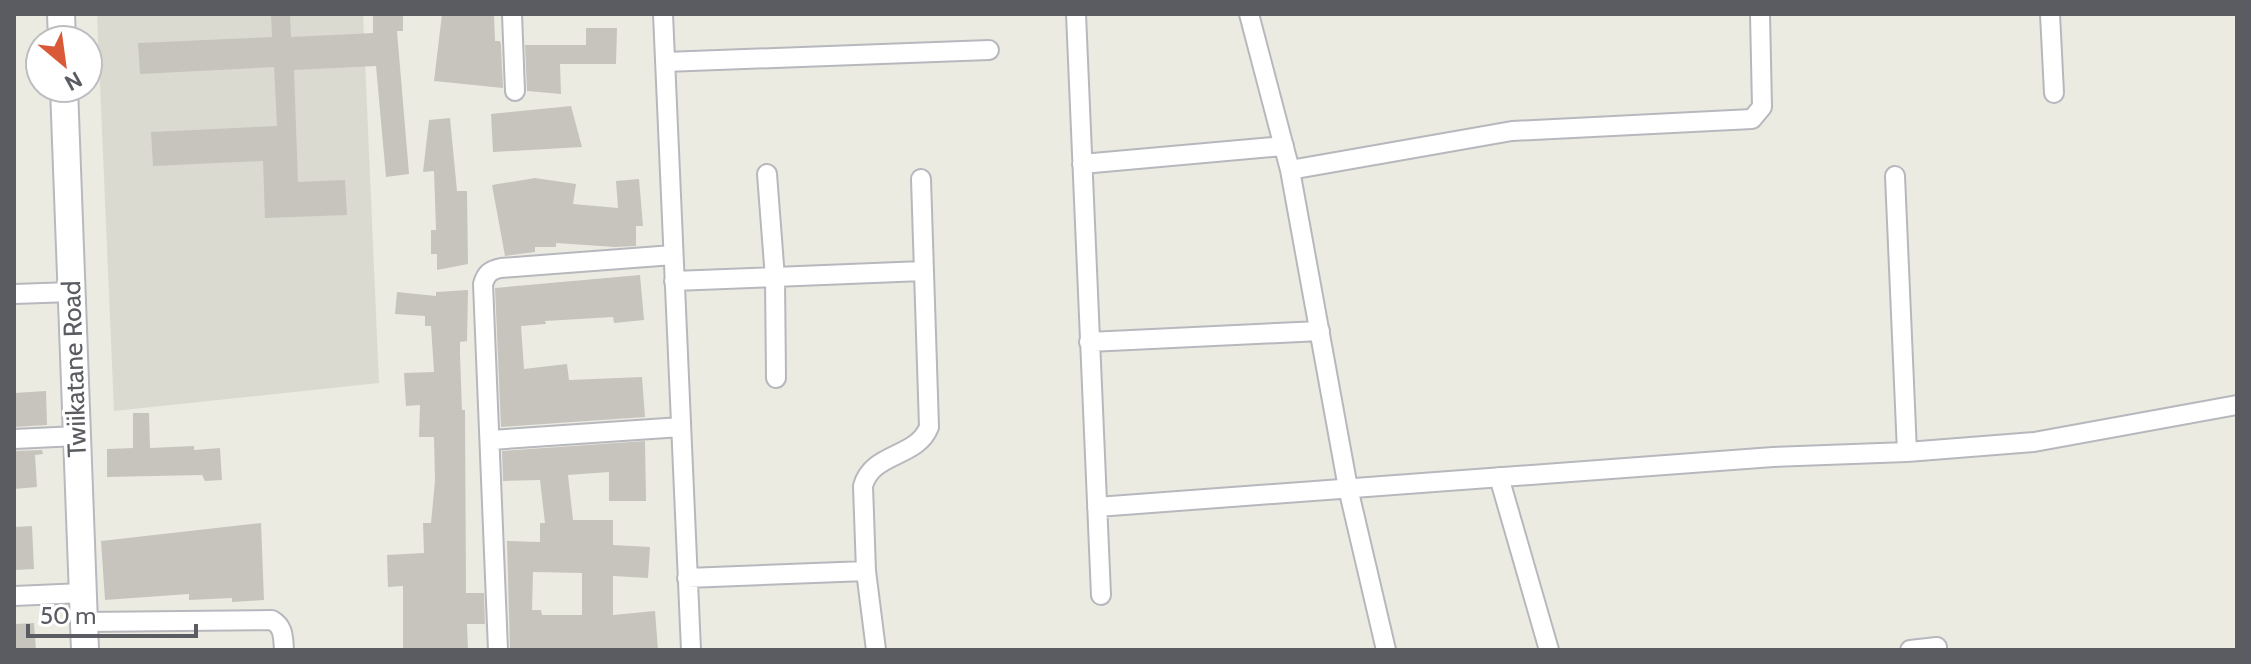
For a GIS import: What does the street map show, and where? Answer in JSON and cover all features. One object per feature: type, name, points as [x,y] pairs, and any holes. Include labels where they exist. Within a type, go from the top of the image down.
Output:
[{"type":"main road","name":"Twiikatane Road","points":[[65,104],[85,650]]},
{"type":"street","points":[[512,14],[515,91]]},
{"type":"street","points":[[663,14],[691,650]]},
{"type":"street","points":[[1076,14],[1101,595]]},
{"type":"street","points":[[1249,14],[1290,170],[1348,488],[1386,650]]},
{"type":"street","points":[[1290,170],[1512,131],[1752,119],[1762,107],[1760,14]]},
{"type":"street","points":[[2050,14],[2054,93]]},
{"type":"street","points":[[665,62],[989,50]]},
{"type":"street","points":[[1082,164],[1284,146]]},
{"type":"street","points":[[767,174],[775,278],[776,378]]},
{"type":"street","points":[[1895,176],[1907,452]]},
{"type":"street","points":[[876,650],[866,571],[863,486],[866,476],[879,463],[919,443],[929,427],[921,179]]},
{"type":"street","points":[[498,650],[485,276],[501,268],[673,255]]},
{"type":"street","points":[[674,281],[923,271]]},
{"type":"street","points":[[14,294],[72,292]]},
{"type":"street","points":[[1089,342],[1320,331]]},
{"type":"street","points":[[1097,507],[1786,456],[1907,452],[2034,442],[2237,405]]},
{"type":"street","points":[[491,440],[681,427]]},
{"type":"street","points":[[14,439],[77,436]]},
{"type":"street","points":[[1499,477],[1549,650]]},
{"type":"street","points":[[687,578],[866,571]]},
{"type":"street","points":[[14,596],[83,593]]},
{"type":"street","points":[[84,622],[272,620],[279,623],[282,630],[284,650]]},
{"type":"street","points":[[1910,650],[1937,647]]},
{"type":"shaded area","points":[[97,14],[363,14],[379,383],[114,411],[101,104],[104,104],[104,24],[97,24]]},
{"type":"building","points":[[271,14],[290,14],[291,37],[373,33],[373,14],[403,14],[403,31],[397,31],[409,174],[386,177],[376,66],[294,70],[298,182],[345,180],[347,215],[265,218],[263,161],[153,166],[151,132],[277,126],[274,67],[140,74],[138,43],[272,37]]},
{"type":"building","points":[[442,14],[494,14],[495,41],[500,41],[501,45],[503,88],[434,81]]},
{"type":"building","points":[[586,28],[617,28],[616,64],[560,64],[561,94],[527,91],[525,45],[586,45]]},
{"type":"building","points":[[571,106],[582,147],[493,152],[491,114]]},
{"type":"building","points":[[450,118],[457,191],[467,191],[468,264],[437,270],[437,254],[431,254],[431,230],[436,230],[434,171],[423,172],[429,120]]},
{"type":"building","points":[[535,178],[576,184],[573,204],[618,208],[616,181],[639,179],[643,226],[636,226],[636,246],[556,243],[556,247],[535,247],[535,252],[505,256],[492,185]]},
{"type":"building","points":[[640,275],[644,320],[614,323],[613,317],[545,321],[546,324],[521,326],[524,369],[567,364],[569,380],[642,377],[645,417],[501,427],[495,288]]},
{"type":"building","points":[[468,290],[467,341],[460,342],[462,410],[465,410],[466,593],[484,593],[485,624],[467,624],[468,650],[403,650],[403,586],[388,587],[387,555],[424,553],[423,523],[431,523],[435,481],[434,437],[419,437],[420,405],[406,406],[404,373],[434,372],[431,326],[425,326],[425,316],[395,314],[397,292],[436,296],[436,292]]},
{"type":"building","points":[[46,391],[47,425],[14,427],[14,393]]},
{"type":"building","points":[[133,413],[149,413],[150,448],[220,448],[222,480],[205,481],[202,475],[107,477],[107,449],[133,448]]},
{"type":"building","points":[[645,441],[646,501],[609,501],[609,472],[568,475],[573,520],[613,520],[613,545],[650,547],[648,578],[613,576],[613,615],[655,611],[658,650],[510,650],[507,541],[540,542],[540,523],[545,523],[540,480],[503,481],[502,451]],"holes":[[[533,572],[582,573],[582,615],[542,615],[541,610],[532,610]]]},
{"type":"building","points":[[42,450],[43,454],[35,455],[37,487],[14,489],[14,451]]},
{"type":"building","points":[[261,523],[264,600],[189,600],[189,594],[105,600],[101,541]]},
{"type":"building","points":[[32,526],[34,569],[14,570],[14,527]]},
{"type":"building","points":[[34,623],[36,650],[14,650],[14,624]]}]
